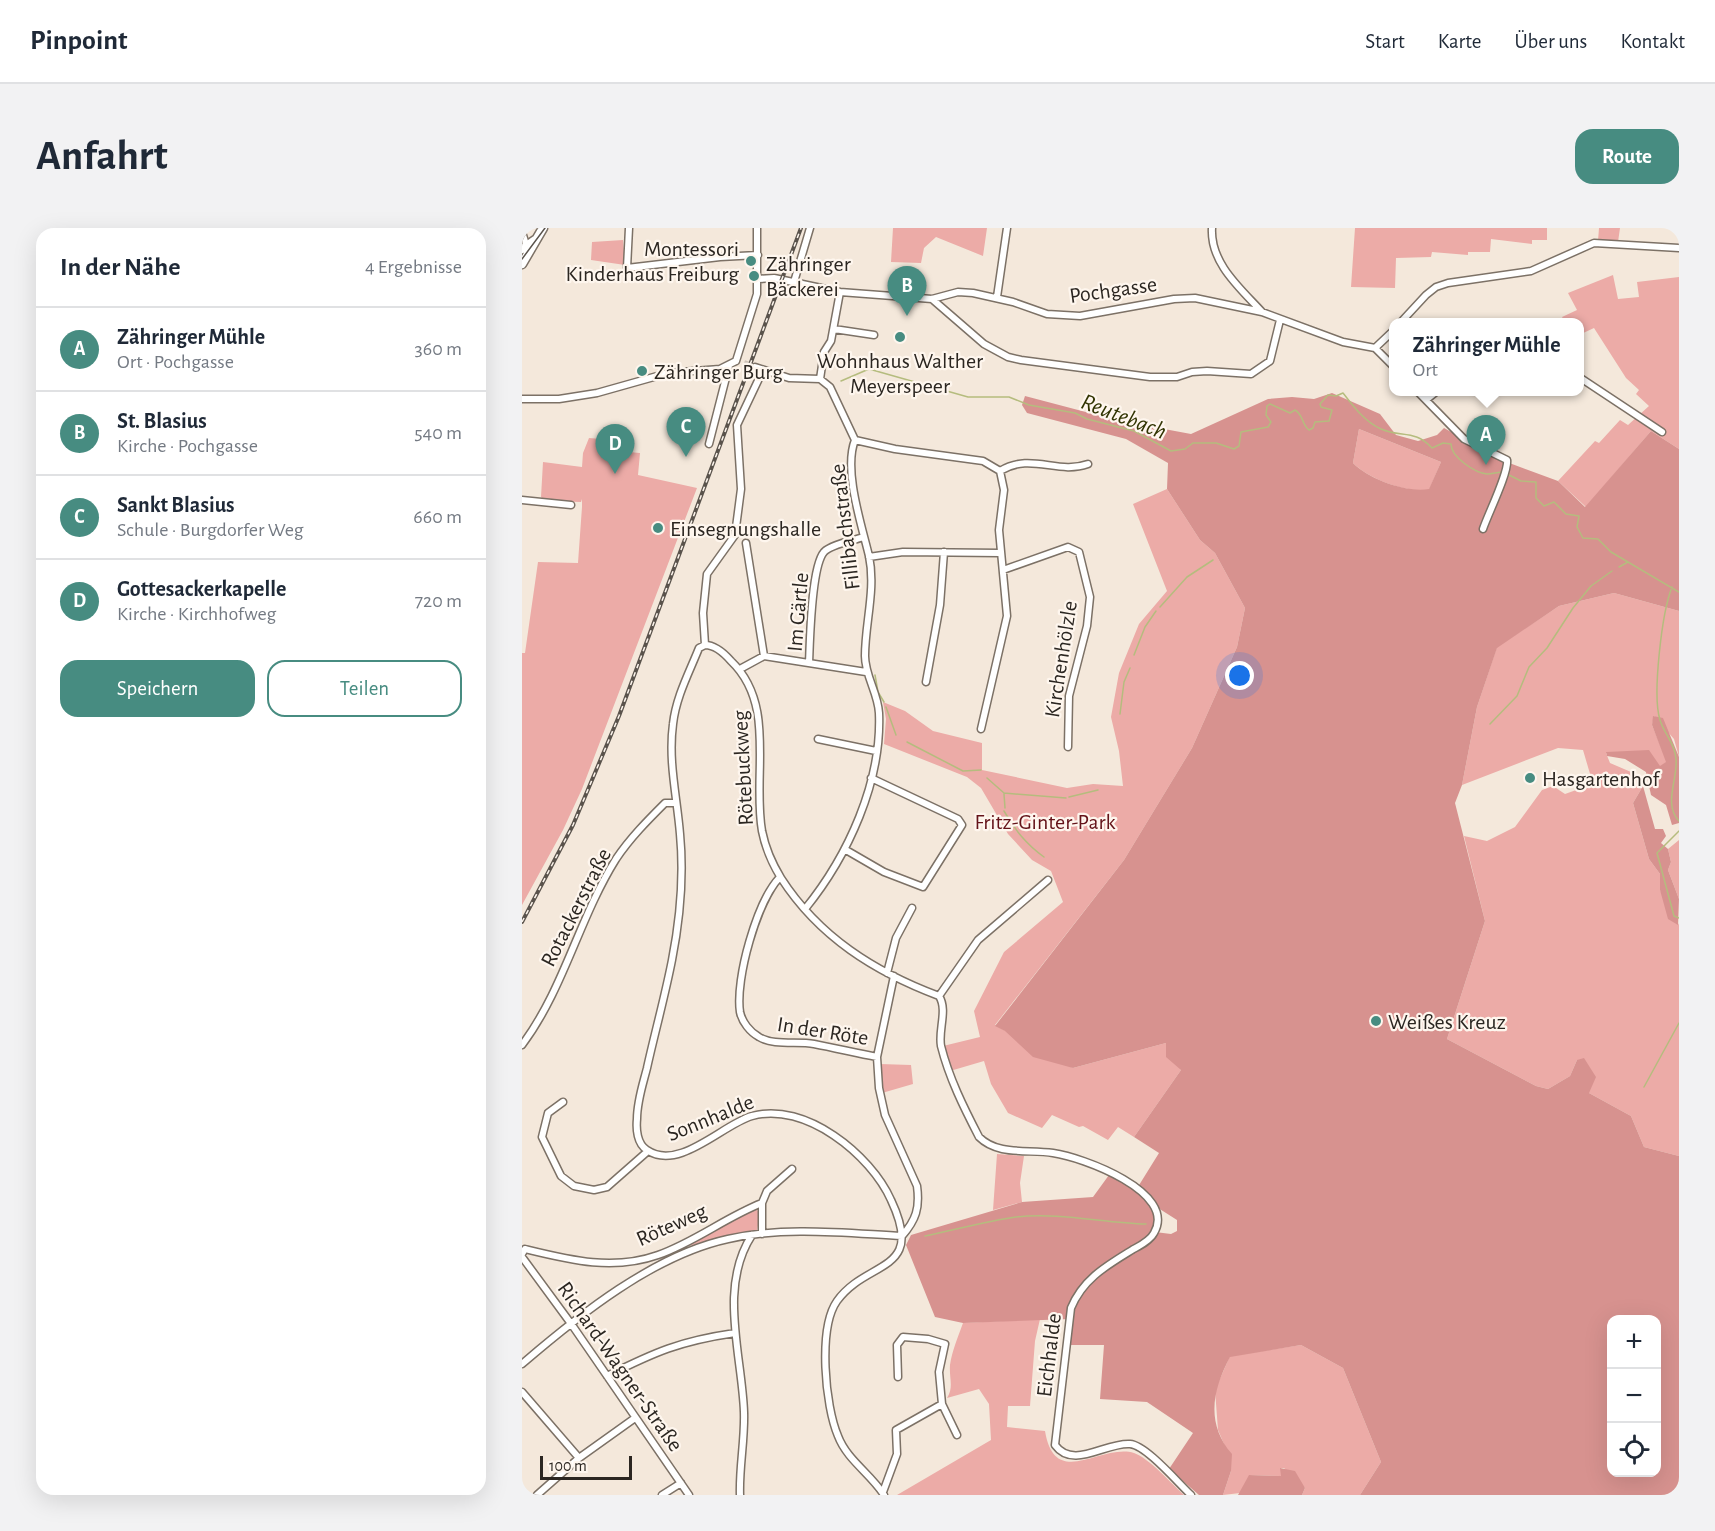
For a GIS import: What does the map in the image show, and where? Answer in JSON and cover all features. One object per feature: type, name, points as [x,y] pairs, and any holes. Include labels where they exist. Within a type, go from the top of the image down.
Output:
[{"type":"street","points":[[526,250],[543,228]]},
{"type":"street","points":[[629,228],[627,268],[720,256],[758,255]]},
{"type":"street","points":[[522,399],[559,399],[597,393],[668,374],[708,372],[729,366],[736,361],[755,307],[758,279],[757,228]]},
{"type":"street","points":[[794,282],[810,228]]},
{"type":"street","points":[[997,297],[1007,228]]},
{"type":"street","points":[[1212,228],[1214,250],[1221,264],[1262,312]]},
{"type":"street","points":[[522,232],[526,250],[522,264]]},
{"type":"street","points":[[1405,318],[1436,287],[1448,283],[1531,271],[1594,243],[1679,248]]},
{"type":"street","name":"Pochgasse","points":[[758,279],[774,278],[840,292],[932,299],[958,292],[997,297],[1047,314],[1080,316],[1174,299],[1195,298],[1262,312],[1343,342],[1376,348]]},
{"type":"street","points":[[820,379],[824,352],[831,341],[834,329],[840,292]]},
{"type":"street","points":[[932,299],[984,344],[1008,357],[1150,377],[1177,377],[1192,372],[1207,371],[1251,374],[1270,361],[1280,320]]},
{"type":"street","points":[[834,329],[874,334]]},
{"type":"street","points":[[1389,335],[1376,348],[1389,362]]},
{"type":"street","points":[[736,361],[744,363]]},
{"type":"street","points":[[709,444],[729,366]]},
{"type":"street","points":[[755,367],[789,378],[820,379],[830,387],[855,440],[895,449],[983,461],[1000,471],[1004,484],[999,530],[1000,553],[1008,604],[1006,627],[981,729]]},
{"type":"street","points":[[705,645],[703,614],[707,574],[735,536],[741,499],[737,425],[763,370]]},
{"type":"street","points":[[1584,380],[1662,432]]},
{"type":"street","points":[[1423,396],[1464,439],[1507,460],[1509,468],[1483,529]]},
{"type":"street","points":[[1426,399],[1430,396]]},
{"type":"street","name":"Fillibachstraße","points":[[805,909],[829,880],[846,850],[871,778],[876,751],[879,710],[866,672],[872,592],[869,557],[854,501],[855,440]]},
{"type":"street","points":[[1000,471],[1024,461],[1077,467],[1088,464]]},
{"type":"street","points":[[522,500],[571,505]]},
{"type":"street","name":"Im Gärtle","points":[[863,537],[827,550],[821,558],[814,593],[809,663],[866,672]]},
{"type":"street","points":[[746,543],[746,558],[762,633],[764,656]]},
{"type":"street","name":"Kirchenhölzle","points":[[1003,570],[1068,547],[1078,552],[1090,597],[1087,626],[1070,696],[1068,747]]},
{"type":"street","points":[[869,557],[903,552],[1000,553]]},
{"type":"street","points":[[926,682],[940,605],[944,552]]},
{"type":"street","name":"Rötebuckweg","points":[[705,645],[723,652],[751,684],[759,709],[759,799],[762,831],[780,877],[805,909],[847,950],[891,975],[939,996]]},
{"type":"street","name":"Sonnhalde","points":[[705,645],[699,648],[682,686],[673,720],[672,762],[682,879],[677,935],[636,1121],[639,1139],[648,1151],[664,1155],[689,1150],[733,1124],[755,1115],[793,1117],[831,1133],[865,1162],[892,1201],[902,1236]]},
{"type":"street","points":[[740,669],[764,656],[809,663]]},
{"type":"street","points":[[818,739],[876,751]]},
{"type":"street","points":[[846,850],[884,872],[923,887],[962,825],[958,819],[871,778]]},
{"type":"street","name":"Rotackerstraße","points":[[522,1045],[544,1012],[599,891],[617,859],[639,829],[665,803],[676,803]]},
{"type":"street","name":"In der Röte","points":[[780,877],[774,883],[759,918],[744,964],[740,1013],[745,1025],[759,1037],[770,1041],[811,1044],[877,1057]]},
{"type":"street","points":[[939,996],[978,940],[995,923],[1048,880]]},
{"type":"street","points":[[912,908],[896,938],[877,1057],[881,1102],[916,1186],[919,1201],[916,1216],[902,1236],[893,1260],[846,1290],[837,1301],[830,1312],[826,1331],[830,1396],[838,1437],[850,1456],[884,1493],[897,1454],[896,1430],[942,1404]]},
{"type":"street","name":"Eichhalde","points":[[939,996],[943,1007],[940,1038],[951,1078],[979,1137],[998,1148],[1053,1153],[1086,1162],[1145,1193],[1158,1214],[1158,1223],[1152,1237],[1085,1283],[1075,1298],[1071,1308],[1055,1445],[1059,1451],[1069,1456],[1132,1444],[1144,1450],[1191,1495]]},
{"type":"street","points":[[563,1102],[548,1113],[542,1137],[561,1176],[574,1186],[594,1190],[607,1187],[648,1151]]},
{"type":"street","name":"Röteweg","points":[[522,1256],[525,1249],[596,1264],[643,1259],[658,1254],[762,1203],[767,1191],[792,1169]]},
{"type":"street","points":[[762,1203],[762,1234]]},
{"type":"street","points":[[522,1364],[572,1324],[654,1266],[703,1246],[762,1234],[837,1231],[902,1236]]},
{"type":"street","points":[[740,1495],[744,1415],[735,1333],[734,1296],[744,1247],[752,1235]]},
{"type":"street","name":"Richard-Wagner-Straße","points":[[522,1256],[572,1324],[689,1495]]},
{"type":"street","points":[[607,1376],[656,1351],[682,1342],[735,1333]]},
{"type":"street","points":[[898,1377],[897,1345],[903,1337],[941,1341],[945,1344],[939,1372],[942,1404],[957,1435]]},
{"type":"street","points":[[522,1392],[579,1458]]},
{"type":"street","points":[[537,1495],[579,1458],[635,1418]]},
{"type":"street","points":[[662,1495],[681,1483]]},
{"type":"green space","points":[[893,228],[987,228],[983,256],[936,237],[924,248],[921,263],[891,262]]},
{"type":"green space","points":[[1355,228],[1547,228],[1547,240],[1532,240],[1532,244],[1491,239],[1490,252],[1468,252],[1468,255],[1432,252],[1431,257],[1396,258],[1395,288],[1351,287]]},
{"type":"green space","points":[[1599,228],[1620,228],[1618,242],[1598,241]]},
{"type":"green space","points":[[623,240],[625,265],[591,260],[592,242]]},
{"type":"green space","points":[[1613,275],[1618,299],[1639,297],[1637,282],[1679,277],[1679,449],[1651,431],[1586,507],[1558,481],[1595,441],[1599,443],[1620,420],[1628,425],[1649,406],[1636,394],[1639,390],[1626,378],[1594,328],[1584,333],[1584,318],[1563,318],[1577,310],[1568,293]]},
{"type":"green space","points":[[1359,429],[1441,462],[1429,490],[1388,484],[1353,463]]},
{"type":"green space","points":[[589,438],[614,440],[617,451],[640,453],[638,475],[697,488],[582,789],[563,830],[522,905],[522,653],[525,653],[538,562],[578,563],[582,507],[582,499],[581,502],[545,501],[541,497],[543,462],[582,467],[583,453]]},
{"type":"green space","name":"Fritz-Ginter-Park","points":[[1167,489],[1200,540],[1215,553],[1245,608],[1237,647],[1192,748],[1124,860],[995,1025],[1073,1068],[1166,1043],[1181,1070],[1134,1137],[1118,1127],[1108,1140],[1083,1126],[1079,1127],[1052,1115],[1042,1128],[1008,1113],[991,1084],[984,1061],[950,1071],[943,1046],[980,1037],[974,1011],[1004,952],[1063,902],[1051,871],[1032,860],[1008,834],[981,788],[967,777],[884,744],[886,719],[883,702],[905,711],[933,731],[982,743],[982,770],[1067,788],[1093,784],[1123,786],[1119,751],[1111,717],[1119,673],[1139,624],[1167,591],[1133,504]]},
{"type":"green space","points":[[1614,593],[1679,611],[1679,757],[1674,739],[1654,716],[1652,725],[1667,762],[1660,767],[1606,753],[1610,763],[1631,772],[1643,786],[1633,803],[1649,859],[1660,874],[1660,890],[1679,925],[1679,1156],[1644,1147],[1631,1116],[1589,1093],[1577,1060],[1570,1076],[1548,1089],[1536,1086],[1447,1039],[1485,921],[1464,836],[1487,841],[1515,827],[1542,790],[1553,786],[1565,794],[1593,784],[1583,750],[1558,748],[1462,785],[1477,707],[1497,647],[1559,606]]},
{"type":"green space","points":[[1679,840],[1679,899],[1668,870],[1671,862],[1668,849]]},
{"type":"green space","points":[[880,1064],[911,1065],[913,1084],[882,1093]]},
{"type":"green space","points":[[997,1154],[1024,1156],[1020,1183],[1022,1202],[993,1210]]},
{"type":"green space","points":[[756,1207],[760,1216],[757,1230],[684,1247],[684,1244]]},
{"type":"green space","points":[[1040,1319],[1035,1341],[1030,1406],[1008,1406],[1007,1427],[1045,1431],[1050,1449],[1058,1458],[1069,1462],[1121,1452],[1134,1453],[1153,1466],[1184,1495],[897,1495],[991,1440],[989,1404],[979,1389],[947,1398],[951,1386],[951,1360],[963,1323]]},
{"type":"green space","points":[[1301,1345],[1343,1368],[1381,1462],[1360,1495],[1302,1495],[1305,1488],[1284,1468],[1281,1468],[1281,1476],[1250,1475],[1240,1493],[1223,1495],[1231,1471],[1230,1458],[1218,1430],[1215,1390],[1230,1356]]},
{"type":"shaded area","points":[[1332,393],[1380,414],[1396,435],[1418,441],[1437,435],[1444,428],[1504,461],[1558,481],[1585,507],[1651,431],[1679,449],[1679,611],[1614,593],[1559,606],[1497,648],[1477,707],[1462,785],[1455,803],[1485,921],[1447,1039],[1536,1086],[1548,1089],[1570,1076],[1577,1060],[1584,1058],[1596,1077],[1589,1093],[1631,1116],[1644,1147],[1679,1156],[1679,1495],[1360,1495],[1381,1462],[1343,1368],[1301,1345],[1230,1357],[1219,1381],[1214,1406],[1218,1430],[1232,1454],[1231,1471],[1223,1495],[1199,1495],[1169,1469],[1193,1433],[1147,1402],[1100,1399],[1104,1345],[1067,1345],[1070,1319],[963,1323],[935,1317],[906,1245],[911,1235],[1022,1202],[1093,1197],[1109,1175],[1136,1190],[1159,1153],[1134,1137],[1181,1070],[1166,1057],[1166,1043],[1073,1068],[1033,1057],[1005,1031],[995,1026],[1124,860],[1192,748],[1237,647],[1245,608],[1215,553],[1200,540],[1167,489],[1168,463],[1126,439],[1027,413],[1022,405],[1025,396],[1116,420],[1191,434],[1268,399],[1292,397],[1314,399]],"holes":[[[1359,429],[1441,462],[1429,489],[1410,489],[1388,484],[1353,463]],[[1155,1206],[1177,1220],[1177,1231],[1171,1234],[1155,1232]]]},
{"type":"shaded area","points":[[1653,716],[1663,718],[1679,757],[1679,823],[1672,825],[1666,805],[1651,795],[1646,772],[1625,759],[1607,756],[1606,752],[1649,750],[1660,766],[1666,762],[1652,725]]},
{"type":"shaded area","points":[[1643,786],[1655,829],[1663,829],[1666,836],[1661,843],[1668,849],[1671,862],[1668,870],[1679,899],[1678,925],[1668,919],[1660,890],[1660,874],[1649,859],[1633,803]]},
{"type":"shaded area","points":[[1280,1468],[1295,1471],[1305,1488],[1302,1495],[1238,1495],[1249,1475],[1281,1476]]},
{"type":"waterway","name":"Reutebach","points":[[841,381],[869,369],[968,397],[1009,397],[1029,405],[1075,413],[1087,419],[1134,431],[1171,451],[1185,449],[1193,443],[1216,443],[1234,449],[1239,446],[1241,432],[1268,427],[1271,422],[1266,415],[1267,406],[1270,404],[1290,413],[1295,410],[1300,414],[1309,430],[1313,428],[1315,422],[1329,421],[1332,410],[1321,407],[1320,404],[1328,395],[1336,396],[1343,393],[1365,418],[1381,429],[1419,438],[1432,448],[1443,443],[1451,444],[1459,459],[1476,471],[1487,474],[1503,472]]},
{"type":"waterway","name":"Reutebach","points":[[1507,474],[1521,481],[1536,482],[1536,498],[1544,506],[1554,502],[1566,514],[1579,516],[1577,527],[1583,538],[1598,539],[1611,552],[1679,592]]},
{"type":"waterway","points":[[1160,607],[1187,577],[1213,560]]},
{"type":"waterway","points":[[1619,567],[1628,562]]},
{"type":"waterway","points":[[1490,724],[1517,696],[1529,667],[1547,648],[1573,608],[1591,586],[1612,571]]},
{"type":"waterway","points":[[1672,587],[1662,633],[1657,692],[1660,720],[1675,753],[1672,807],[1679,821]]},
{"type":"waterway","points":[[1134,655],[1145,627],[1156,611]]},
{"type":"waterway","points":[[1120,714],[1124,682],[1130,668]]},
{"type":"waterway","points":[[875,675],[878,692],[884,702]]},
{"type":"waterway","points":[[886,707],[896,735]]},
{"type":"waterway","points":[[907,742],[963,771],[981,770]]},
{"type":"waterway","points":[[987,778],[1004,793],[1066,798]]},
{"type":"waterway","points":[[1069,797],[1098,790]]},
{"type":"waterway","points":[[1004,794],[1005,808]]},
{"type":"waterway","points":[[1004,811],[1021,836],[1044,857]]},
{"type":"waterway","points":[[1679,831],[1657,853],[1674,916],[1679,918]]},
{"type":"waterway","points":[[1644,1087],[1679,1023]]},
{"type":"waterway","points":[[925,1236],[993,1221],[1032,1216],[1146,1224]]},
{"type":"tunnel","points":[[744,363],[755,367]]},
{"type":"tram line","points":[[522,259],[545,228]]},
{"type":"railway","points":[[522,922],[573,825],[619,716],[801,228]]},
{"type":"place","name":"Montessori Kinderhaus Freiburg","points":[[751,261]]},
{"type":"place","name":"Zähringer Bäckerei","points":[[754,276]]},
{"type":"place","name":"St. Blasius","points":[[907,316]]},
{"type":"place","name":"Wohnhaus Walther Meyerspeer","points":[[900,337]]},
{"type":"place","name":"Zähringer Burg","points":[[642,371]]},
{"type":"place","name":"Sankt Blasius","points":[[686,457]]},
{"type":"place","name":"Zähringer Mühle","points":[[1486,465]]},
{"type":"place","name":"Gottesackerkapelle","points":[[615,474]]},
{"type":"place","name":"Einsegnungshalle","points":[[658,528]]},
{"type":"place","name":"Hasgartenhof","points":[[1530,778]]},
{"type":"place","name":"Weißes Kreuz","points":[[1376,1021]]}]
